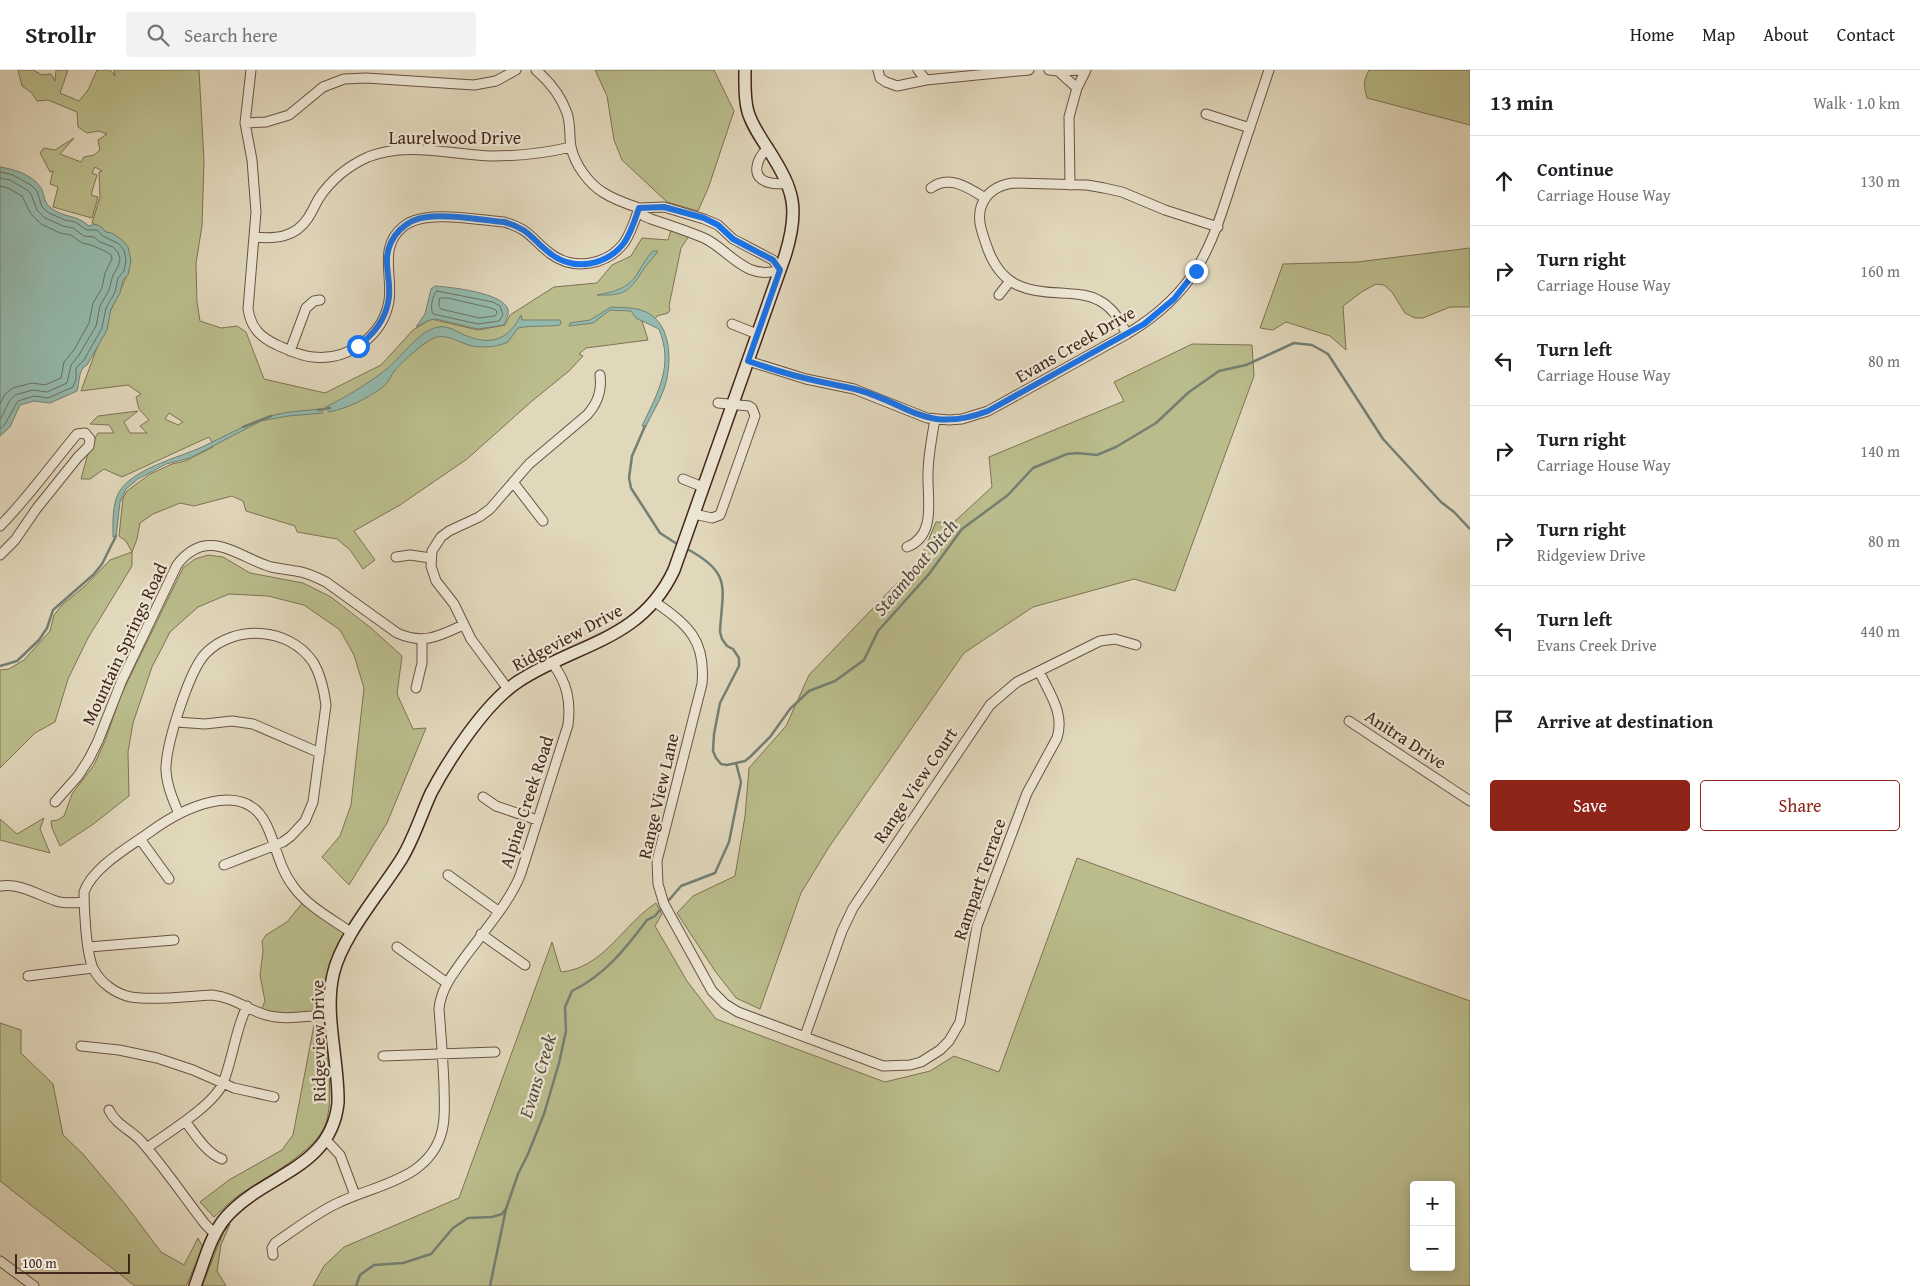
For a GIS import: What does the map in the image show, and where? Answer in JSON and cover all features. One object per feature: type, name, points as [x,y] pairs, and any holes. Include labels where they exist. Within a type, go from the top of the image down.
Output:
[{"type":"street","points":[[251,70],[245,123],[255,187],[254,237],[248,309],[250,318],[262,337],[290,351],[314,357],[336,356],[358,346],[375,332],[383,318],[388,303],[390,290],[387,256],[389,246],[401,228],[417,218],[434,216],[514,224],[531,234],[552,256],[572,264],[582,264],[601,261],[618,250],[630,232],[639,208]]},
{"type":"street","points":[[245,123],[266,122],[289,115],[323,88],[344,79],[366,78],[474,85],[496,81],[516,70]]},
{"type":"street","points":[[536,70],[554,89],[562,101],[570,127],[571,147],[579,166],[594,186],[613,199],[639,208],[664,207],[696,216],[718,225],[733,239],[773,260],[780,270],[768,273],[754,270],[724,253],[714,244],[691,233],[644,216],[639,208]]},
{"type":"street","name":"Ridgeview Drive","points":[[195,1286],[215,1234],[224,1220],[234,1210],[305,1161],[326,1140],[334,1125],[338,1103],[332,1016],[331,989],[333,973],[340,954],[352,933],[404,854],[440,777],[484,714],[508,689],[527,676],[620,630],[638,619],[655,602],[674,570],[780,270],[793,226],[794,209],[788,183],[754,126],[748,112],[745,96],[745,70]]},
{"type":"street","points":[[878,70],[880,78],[897,86],[926,80],[989,72],[1029,70]]},
{"type":"street","points":[[918,70],[926,80]]},
{"type":"street","points":[[1053,71],[1086,70],[1069,117],[1070,185]]},
{"type":"street","name":"Evans Creek Drive","points":[[748,361],[806,379],[854,389],[915,414],[935,419],[962,419],[988,411],[1127,334],[1160,312],[1186,286],[1206,255],[1218,227],[1269,70]]},
{"type":"street","points":[[1053,71],[1078,88]]},
{"type":"street","points":[[1206,114],[1250,128]]},
{"type":"street","name":"Laurelwood Drive","points":[[254,237],[282,237],[297,230],[309,218],[318,199],[336,178],[358,162],[383,152],[412,149],[491,156],[517,156],[571,147]]},
{"type":"street","points":[[768,148],[757,162],[757,172],[760,177],[770,183],[788,183]]},
{"type":"street","points":[[931,188],[937,183],[947,181],[969,188],[985,198]]},
{"type":"street","points":[[1127,334],[1115,314],[1099,300],[1080,294],[1029,291],[1010,281],[1002,274],[992,261],[981,228],[980,214],[985,198],[997,188],[1013,183],[1104,188],[1122,192],[1165,210],[1218,227]]},
{"type":"street","points":[[691,233],[696,216]]},
{"type":"street","points":[[724,253],[733,239]]},
{"type":"street","points":[[999,295],[1010,281]]},
{"type":"street","points":[[290,351],[306,308],[314,300],[320,300]]},
{"type":"street","points":[[732,324],[757,334]]},
{"type":"street","points":[[508,689],[471,639],[454,604],[436,582],[432,574],[431,558],[436,544],[441,537],[490,509],[529,464],[593,408],[600,393],[600,375]]},
{"type":"street","points":[[694,514],[712,518],[720,515],[755,416],[755,412],[749,406],[718,403]]},
{"type":"street","points":[[907,547],[919,539],[927,524],[929,513],[928,472],[935,419]]},
{"type":"street","points":[[0,526],[19,508],[76,434],[85,433],[88,435],[90,438],[89,446],[37,508],[15,540],[0,555]]},
{"type":"street","points":[[683,479],[703,487]]},
{"type":"street","points":[[513,482],[543,521]]},
{"type":"street","name":"Mountain Springs Road","points":[[55,802],[78,776],[89,759],[122,680],[177,565],[189,552],[197,548],[214,545],[223,546],[273,567],[313,576],[326,582],[397,633],[406,637],[422,639],[440,635],[463,625]]},
{"type":"street","points":[[396,557],[410,555],[431,558]]},
{"type":"street","name":"Range View Lane","points":[[655,602],[680,619],[691,632],[699,649],[703,672],[702,684],[659,850],[656,873],[660,894],[707,982],[725,1004],[738,1012],[805,1036]]},
{"type":"street","points":[[179,814],[171,795],[166,770],[169,746],[196,667],[206,652],[235,636],[249,633],[273,634],[291,643],[306,654],[318,670],[326,705],[310,812],[295,833],[274,846],[224,865]]},
{"type":"street","points":[[416,688],[422,663],[422,639]]},
{"type":"street","name":"Range View Court","points":[[805,1036],[842,931],[860,896],[982,715],[1000,695],[1017,682],[1100,641],[1116,639],[1136,645]]},
{"type":"street","name":"Alpine Creek Road","points":[[273,1255],[272,1248],[275,1243],[332,1206],[355,1195],[404,1177],[424,1164],[432,1154],[442,1133],[444,1122],[439,1009],[441,996],[447,982],[519,879],[568,725],[567,688],[563,678],[552,664]]},
{"type":"street","name":"Rampart Terrace","points":[[805,1036],[877,1064],[900,1067],[921,1062],[930,1057],[940,1050],[952,1036],[960,1022],[977,926],[1027,792],[1060,730],[1059,714],[1039,671]]},
{"type":"street","points":[[176,722],[205,724],[242,721],[320,753]]},
{"type":"street","name":"Anitra Drive","points":[[1348,721],[1470,801]]},
{"type":"street","points":[[483,797],[496,806],[537,820]]},
{"type":"street","points":[[332,1016],[267,1016],[234,999],[212,995],[132,997],[113,990],[105,984],[93,968],[84,902],[87,885],[96,872],[166,820],[209,801],[228,799],[238,801],[255,810],[262,817],[286,875],[298,894],[352,933]]},
{"type":"street","points":[[140,839],[169,879]]},
{"type":"street","points":[[448,875],[498,911]]},
{"type":"street","points":[[1,886],[21,887],[58,902],[84,902]]},
{"type":"street","points":[[481,934],[525,965]]},
{"type":"street","points":[[89,947],[174,940]]},
{"type":"street","points":[[397,947],[447,982]]},
{"type":"street","points":[[28,976],[93,968]]},
{"type":"street","points":[[147,1148],[211,1100],[223,1083],[237,1028],[247,1006]]},
{"type":"street","points":[[81,1046],[106,1048],[144,1055],[181,1065],[247,1092],[274,1097]]},
{"type":"street","points":[[383,1056],[495,1052]]},
{"type":"street","points":[[109,1110],[115,1120],[134,1134],[147,1148],[205,1224],[215,1234]]},
{"type":"street","points":[[185,1121],[207,1149],[222,1159]]},
{"type":"street","points":[[326,1140],[340,1155],[355,1195]]},
{"type":"street","points":[[0,1261],[34,1286]]},
{"type":"green space","points":[[18,70],[33,70],[42,75],[51,74],[55,81],[56,70],[68,70],[60,93],[79,101],[88,90],[97,70],[110,70],[115,76],[114,70],[199,70],[204,161],[202,226],[196,263],[197,302],[200,321],[221,328],[237,326],[246,332],[264,379],[325,393],[381,365],[413,330],[431,319],[478,330],[505,325],[510,315],[554,287],[597,283],[612,265],[631,256],[642,238],[668,240],[671,230],[689,236],[681,248],[669,306],[670,310],[668,313],[657,316],[652,324],[642,321],[648,340],[586,348],[579,354],[583,356],[569,371],[467,459],[400,505],[354,531],[375,560],[363,569],[350,550],[337,539],[297,532],[295,526],[246,511],[243,501],[232,496],[194,506],[180,503],[153,514],[140,523],[132,552],[126,541],[119,536],[123,498],[127,491],[150,474],[172,464],[185,461],[213,447],[213,444],[209,437],[122,477],[104,469],[90,479],[81,479],[90,446],[98,433],[114,433],[109,425],[90,424],[98,416],[138,411],[124,422],[130,433],[147,433],[140,426],[149,420],[139,409],[136,397],[141,394],[128,385],[81,391],[110,312],[129,271],[123,242],[92,223],[100,197],[99,172],[102,171],[95,167],[92,173],[97,175],[91,195],[98,197],[92,218],[53,207],[58,187],[50,184],[53,171],[50,172],[40,153],[44,148],[55,150],[74,138],[60,154],[81,162],[84,157],[94,155],[100,150],[98,140],[107,134],[99,131],[87,133],[78,127],[77,112],[48,100],[37,101],[32,93],[22,86]],"holes":[[[169,413],[183,422],[178,425],[165,419]]]},
{"type":"green space","points":[[595,70],[714,70],[734,111],[709,186],[698,211],[667,202],[622,160],[614,140],[607,96]]},
{"type":"green space","points":[[1369,70],[1470,70],[1470,125],[1367,98],[1365,84]]},
{"type":"green space","points":[[1470,248],[1470,307],[1450,307],[1423,318],[1415,318],[1405,313],[1392,292],[1384,285],[1376,284],[1343,306],[1346,350],[1330,336],[1286,322],[1273,330],[1260,328],[1283,264],[1357,262]]},
{"type":"green space","points":[[1192,344],[1252,345],[1254,376],[1175,591],[1134,579],[1033,607],[964,653],[829,847],[801,893],[760,1009],[736,998],[715,971],[677,913],[693,896],[735,876],[745,816],[749,768],[786,726],[809,675],[921,558],[936,522],[953,523],[992,487],[989,457],[1124,401],[1114,382]]},
{"type":"green space","points":[[132,552],[132,566],[88,638],[68,679],[55,722],[35,733],[0,768],[0,670],[9,669],[24,660],[50,631],[54,615],[62,605],[85,586],[110,560]]},
{"type":"green space","points":[[208,555],[223,557],[250,573],[303,583],[331,597],[371,628],[402,656],[397,694],[413,729],[426,728],[387,823],[349,885],[322,857],[340,836],[351,805],[364,688],[354,655],[340,630],[304,605],[268,596],[229,594],[198,607],[170,632],[152,667],[133,723],[128,752],[129,796],[92,825],[60,846],[52,828],[51,821],[58,820],[64,816],[72,794],[94,765],[105,741],[121,695],[183,568],[195,559]]},
{"type":"green space","points":[[44,818],[40,829],[50,853],[0,840],[0,819],[17,834]]},
{"type":"green space","points":[[1077,858],[1470,1001],[1470,1286],[313,1286],[324,1266],[344,1247],[459,1198],[552,942],[561,972],[576,969],[601,954],[633,922],[656,903],[662,914],[655,926],[687,981],[716,1019],[885,1082],[930,1071],[954,1056],[999,1072]]},
{"type":"green space","points":[[304,901],[352,933],[340,954],[331,1015],[260,1013],[265,1001],[260,975],[263,951],[262,941],[266,935],[287,922]]},
{"type":"green space","points":[[0,1023],[21,1030],[21,1053],[53,1084],[63,1135],[83,1154],[125,1204],[161,1252],[184,1265],[198,1238],[203,1248],[186,1286],[135,1286],[0,1181]]},
{"type":"green space","points":[[314,1025],[326,1035],[329,1079],[330,1102],[326,1123],[321,1133],[301,1154],[236,1197],[214,1217],[200,1202],[229,1180],[282,1150],[293,1135]]},
{"type":"green space","points":[[230,1224],[221,1245],[217,1271],[226,1286],[202,1286],[223,1233]]},
{"type":"water","points":[[0,167],[17,171],[38,183],[47,203],[56,211],[84,222],[89,226],[95,224],[100,226],[106,232],[112,233],[122,240],[128,247],[131,261],[128,275],[123,280],[120,293],[111,309],[107,330],[87,365],[82,369],[77,391],[50,403],[34,401],[20,405],[10,427],[0,436]]},
{"type":"water","points":[[653,251],[658,251],[631,287],[621,293],[597,295],[614,291],[629,283]]},
{"type":"water","points":[[435,286],[476,292],[497,299],[505,304],[508,310],[508,316],[504,325],[478,329],[436,319],[416,327],[425,314],[431,289]]},
{"type":"water","points":[[611,307],[634,308],[646,312],[655,318],[666,336],[669,358],[667,380],[660,399],[645,428],[642,426],[654,402],[664,367],[665,355],[659,329],[636,318],[631,311],[610,310],[593,323],[569,326],[570,323],[590,320]]},
{"type":"water","points":[[521,315],[522,320],[560,320],[561,322],[560,325],[518,328],[508,342],[491,347],[468,345],[447,337],[437,337],[427,342],[409,357],[395,370],[386,384],[371,395],[351,405],[329,412],[326,407],[381,374],[418,338],[431,329],[446,327],[476,339],[492,340],[505,335],[511,330]]},
{"type":"water","points":[[320,409],[323,413],[288,416],[261,421],[190,458],[166,464],[138,479],[126,489],[120,502],[116,537],[113,537],[113,514],[117,497],[119,492],[135,476],[262,419],[283,413]]},
{"type":"waterway","name":"Steamboat Ditch","points":[[689,550],[713,567],[719,575],[723,593],[720,632],[727,646],[733,649],[739,658],[739,666],[720,703],[714,734],[713,751],[721,764],[727,765],[745,761],[750,757],[770,737],[790,709],[809,691],[835,681],[864,660],[878,631],[929,574],[962,529],[1008,495],[1033,468],[1067,454],[1097,455],[1116,447],[1156,423],[1189,392],[1219,371],[1246,365],[1294,343],[1312,345],[1328,354],[1383,439],[1441,502],[1454,512],[1470,529]]},
{"type":"waterway","points":[[318,410],[330,408]]},
{"type":"waterway","points":[[243,427],[271,416]]},
{"type":"waterway","points":[[645,426],[632,456],[629,478],[631,488],[660,533],[677,544]]},
{"type":"waterway","name":"Steamboat Ditch","points":[[0,666],[17,661],[39,640],[47,628],[53,610],[93,575],[102,564],[116,536]]},
{"type":"waterway","name":"Evans Creek","points":[[669,900],[681,886],[715,873],[729,842],[741,782],[736,763]]},
{"type":"waterway","name":"Evans Creek","points":[[490,1286],[506,1209],[518,1174],[544,1114],[559,1063],[566,1031],[565,1007],[572,991],[584,985],[605,969],[623,951],[647,920],[655,916],[660,910]]},
{"type":"waterway","points":[[356,1286],[360,1275],[374,1265],[403,1263],[431,1254],[453,1228],[468,1218],[492,1217],[502,1214],[505,1210]]},
{"type":"route","points":[[358,346],[375,332],[386,313],[390,290],[387,264],[389,246],[401,228],[417,218],[434,216],[514,224],[531,234],[552,256],[572,264],[592,264],[610,256],[625,242],[639,208],[664,207],[704,218],[718,225],[733,239],[773,260],[780,270],[748,361],[806,379],[854,389],[928,418],[962,419],[988,411],[1144,324],[1174,299],[1196,271]]}]
